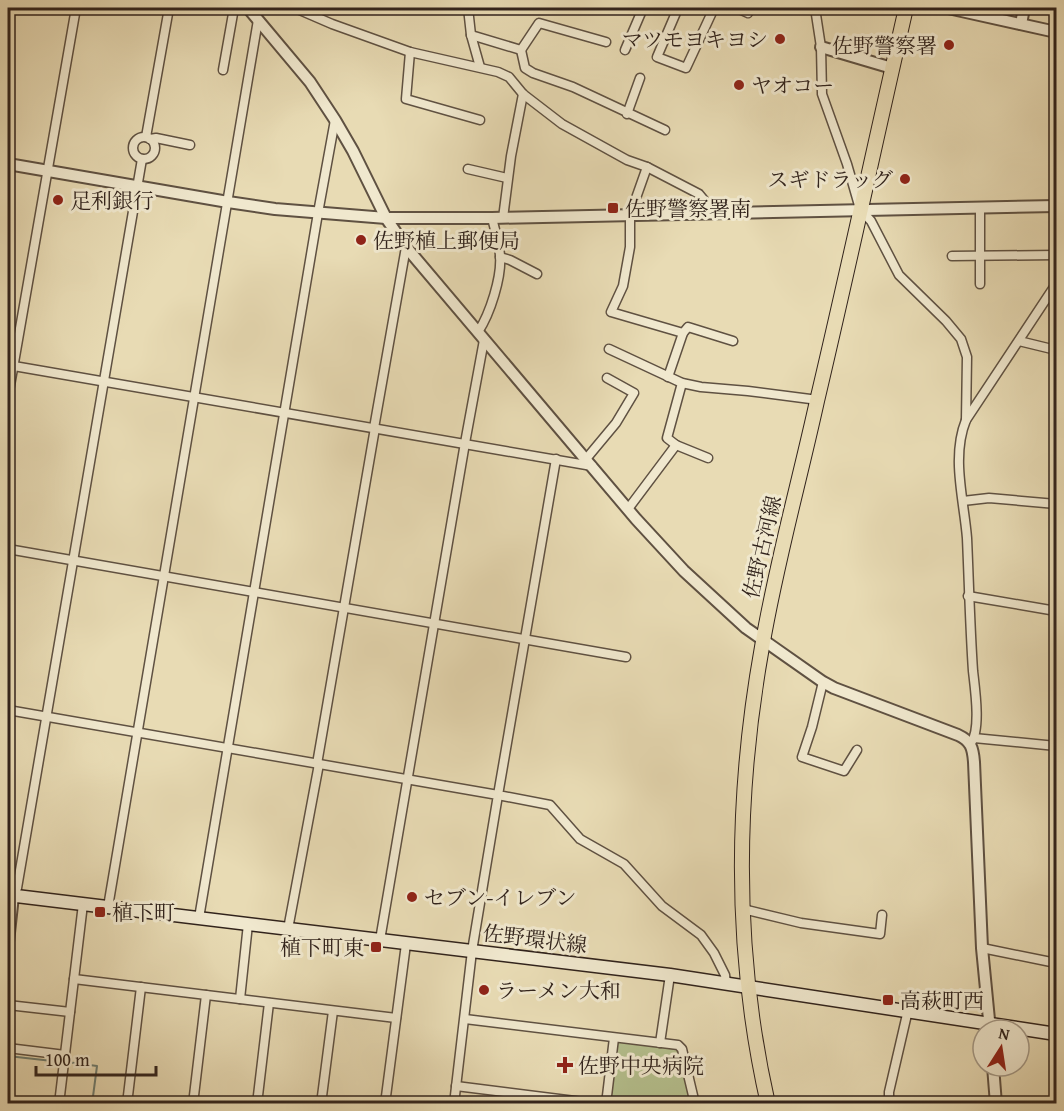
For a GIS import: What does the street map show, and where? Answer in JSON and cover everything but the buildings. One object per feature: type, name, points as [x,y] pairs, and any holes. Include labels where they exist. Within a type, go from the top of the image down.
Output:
[{"type":"main road","name":"佐野古河線","points":[[768,1104],[756,1038],[743,909],[742,842],[746,759],[763,642],[906,8]]},
{"type":"main road","name":"佐野環状線","points":[[10,896],[726,982],[908,1010],[971,1022]]},
{"type":"main road","name":"佐野環状線","points":[[1031,1031],[1056,1034]]},
{"type":"street","points":[[8,398],[10,365],[76,8]]},
{"type":"street","points":[[169,8],[148,138],[154,146],[153,153],[148,158],[142,159],[134,154],[132,147],[137,140],[148,138],[190,145]]},
{"type":"street","points":[[224,70],[234,8]]},
{"type":"street","points":[[248,8],[310,82],[353,151],[386,218],[406,247],[628,509],[703,591],[763,642],[834,688],[973,740],[1056,746]]},
{"type":"street","points":[[295,8],[410,52],[480,67],[509,77],[524,94],[562,124],[627,160],[647,167],[699,194],[714,212]]},
{"type":"street","points":[[468,8],[471,35],[480,67]]},
{"type":"street","points":[[625,50],[643,8]]},
{"type":"street","points":[[678,8],[657,57],[686,68],[714,8]]},
{"type":"street","points":[[737,8],[748,13],[750,8]]},
{"type":"street","points":[[815,8],[821,47],[822,94],[848,164],[860,209],[871,221],[899,275],[961,339],[967,357],[966,420]]},
{"type":"street","points":[[948,8],[1056,32]]},
{"type":"street","points":[[1021,24],[1024,8]]},
{"type":"street","points":[[108,907],[258,20]]},
{"type":"street","points":[[606,42],[539,23],[521,50],[525,68],[533,73],[573,87],[665,130]]},
{"type":"street","points":[[471,35],[521,50]]},
{"type":"street","points":[[821,47],[892,68]]},
{"type":"street","points":[[410,52],[406,99],[480,120]]},
{"type":"street","points":[[627,114],[640,78]]},
{"type":"street","points":[[381,940],[481,336],[498,280],[500,257],[498,218],[524,94]]},
{"type":"street","points":[[199,918],[335,120]]},
{"type":"street","points":[[8,942],[10,896],[18,888],[142,159]]},
{"type":"street","points":[[8,164],[228,202],[318,213],[386,218],[498,218],[1056,206]]},
{"type":"street","points":[[647,167],[630,215],[630,247],[623,285],[611,312],[683,333]]},
{"type":"street","points":[[468,169],[507,178]]},
{"type":"street","points":[[980,284],[981,207]]},
{"type":"street","points":[[288,929],[406,247]]},
{"type":"street","points":[[952,256],[1056,255]]},
{"type":"street","points":[[500,257],[537,274]]},
{"type":"street","points":[[988,1018],[982,948],[973,748],[975,694],[959,448],[966,420],[1056,284]]},
{"type":"street","points":[[668,377],[683,333],[688,327],[733,341]]},
{"type":"street","points":[[1019,341],[1056,350]]},
{"type":"street","points":[[609,349],[682,383],[818,400]]},
{"type":"street","points":[[10,365],[194,398],[589,463]]},
{"type":"street","points":[[589,463],[634,393],[607,378]]},
{"type":"street","points":[[682,383],[667,438],[676,445],[708,458]]},
{"type":"street","points":[[628,509],[676,445]]},
{"type":"street","points":[[454,1104],[472,951],[556,459]]},
{"type":"street","points":[[963,501],[989,498],[1056,504]]},
{"type":"street","points":[[8,549],[626,657]]},
{"type":"street","points":[[968,597],[1056,610]]},
{"type":"street","points":[[823,682],[802,757],[844,771],[857,750]]},
{"type":"street","points":[[8,710],[550,805],[580,839],[624,864],[662,906],[701,935],[718,961],[726,982]]},
{"type":"street","points":[[59,1104],[83,904]]},
{"type":"street","points":[[743,909],[801,923],[880,934],[882,915]]},
{"type":"street","points":[[240,999],[248,924]]},
{"type":"street","points":[[385,1104],[406,944]]},
{"type":"street","points":[[982,948],[1056,963]]},
{"type":"street","points":[[660,1043],[670,975]]},
{"type":"street","points":[[74,979],[396,1018]]},
{"type":"street","points":[[127,1104],[141,987]]},
{"type":"street","points":[[193,1104],[206,995]]},
{"type":"street","points":[[257,1104],[269,1003]]},
{"type":"street","points":[[8,1005],[70,1012]]},
{"type":"street","points":[[889,1104],[889,1092],[908,1010]]},
{"type":"street","points":[[321,1104],[333,1011]]},
{"type":"street","points":[[465,1019],[678,1045],[682,1049],[695,1104]]},
{"type":"street","points":[[606,1104],[614,1038]]},
{"type":"street","points":[[8,1048],[65,1055]]},
{"type":"street","points":[[994,1078],[996,1104]]},
{"type":"street","points":[[456,1086],[599,1104]]},
{"type":"green space","points":[[617,1041],[677,1048],[691,1103],[641,1103],[610,1098]]},
{"type":"waterway","points":[[8,1056],[61,1062]]},
{"type":"waterway","points":[[67,1062],[97,1066],[92,1104]]},
{"type":"place","name":"マツモヨキヨシ","points":[[780,39]]},
{"type":"place","name":"佐野警察署","points":[[949,45]]},
{"type":"place","name":"ヤオコー","points":[[739,85]]},
{"type":"place","name":"スギドラッグ","points":[[905,179]]},
{"type":"place","name":"足利銀行","points":[[58,200]]},
{"type":"place","name":"佐野警察署南","points":[[613,208]]},
{"type":"place","name":"佐野植上郵便局","points":[[361,240]]},
{"type":"place","name":"セブン-イレブン","points":[[412,897]]},
{"type":"place","name":"植下町","points":[[100,912]]},
{"type":"place","name":"植下町東","points":[[376,947]]},
{"type":"place","name":"ラーメン大和","points":[[484,990]]},
{"type":"place","name":"高萩町西","points":[[888,1000]]},
{"type":"place","name":"佐野中央病院","points":[[565,1065]]}]
